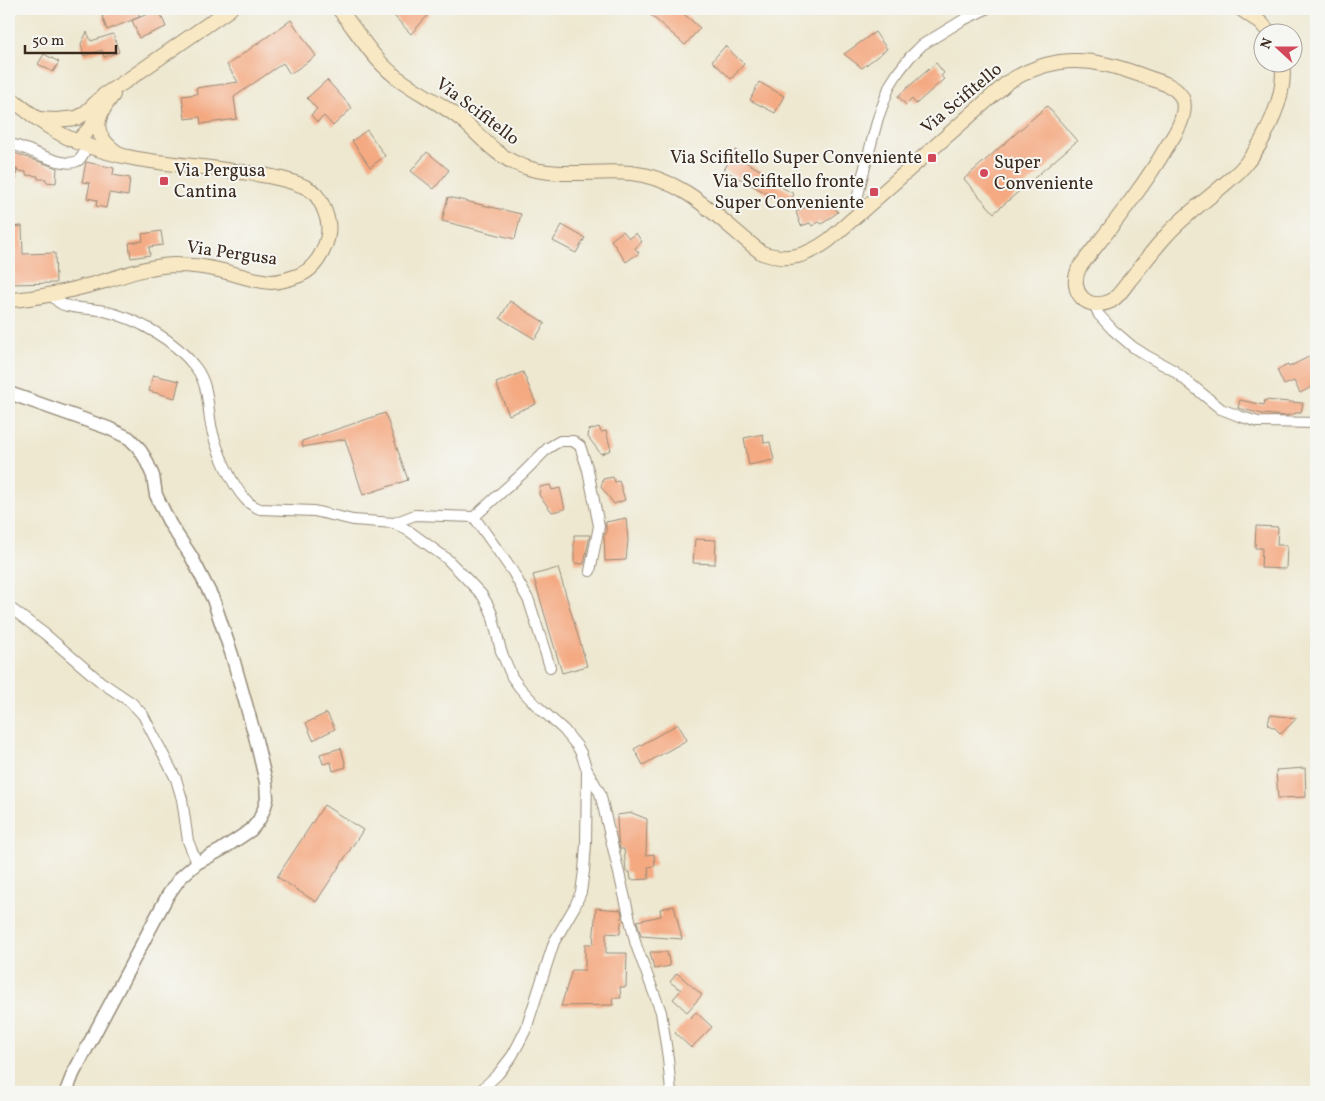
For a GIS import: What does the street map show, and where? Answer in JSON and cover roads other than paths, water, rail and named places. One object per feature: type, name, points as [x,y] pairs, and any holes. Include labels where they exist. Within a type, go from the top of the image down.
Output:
[{"type":"main road","points":[[37,118],[56,120],[77,118],[104,95],[230,9]]},
{"type":"main road","name":"Via Scifitello","points":[[340,9],[374,55],[395,76],[461,120],[507,160],[528,168],[543,171],[633,173],[671,184],[714,211],[746,241],[762,253],[786,258],[798,256],[816,249],[829,240],[1008,82],[1022,73],[1060,62],[1079,61],[1114,65],[1167,84],[1182,97],[1184,106],[1182,119],[1157,163],[1075,276],[1077,292],[1094,304]]},
{"type":"main road","points":[[1240,9],[1260,22]]},
{"type":"main road","points":[[1094,304],[1113,300],[1165,236],[1243,167],[1258,147],[1270,126],[1280,98],[1284,81],[1283,72]]},
{"type":"main road","points":[[82,144],[90,128],[121,85]]},
{"type":"main road","name":"Via Pergusa","points":[[9,97],[60,133],[101,151],[124,157],[289,180],[306,187],[317,196],[324,206],[328,221],[328,235],[322,253],[314,264],[302,274],[287,279],[272,282],[222,270],[194,266],[173,266],[141,269],[52,295],[9,300]]},
{"type":"main road","points":[[82,144],[80,122],[84,114]]},
{"type":"main road","points":[[100,115],[99,132],[103,141],[111,149],[124,157]]},
{"type":"street","points":[[858,214],[858,196],[866,161],[882,103],[894,78],[922,45],[986,9]]},
{"type":"street","points":[[9,144],[58,161],[73,162],[84,154],[82,144]]},
{"type":"street","points":[[52,295],[65,306],[104,310],[142,325],[164,338],[187,358],[196,368],[206,389],[212,431],[222,458],[242,496],[254,507],[260,509],[314,511],[353,520],[394,523],[409,531],[446,558],[482,595],[492,614],[501,651],[512,677],[525,694],[564,730],[577,746],[586,770],[600,793],[636,945],[661,1012],[671,1092]]},
{"type":"street","points":[[1094,304],[1099,315],[1133,348],[1173,370],[1221,409],[1258,422],[1316,423]]},
{"type":"street","points":[[9,394],[108,428],[129,438],[138,447],[145,458],[152,476],[156,495],[170,524],[191,556],[214,599],[232,655],[266,782],[267,799],[259,820],[250,830],[221,850],[197,863],[180,878],[168,895],[73,1074],[66,1092]]},
{"type":"street","points":[[394,523],[415,515],[474,517],[548,448],[560,441],[573,441],[580,446],[588,470],[599,526],[590,571]]},
{"type":"street","points":[[474,517],[513,572],[529,601],[550,667]]},
{"type":"street","points":[[9,607],[100,682],[132,703],[143,715],[176,779],[182,799],[188,841],[197,863]]},
{"type":"street","points":[[479,1092],[498,1074],[519,1044],[526,1029],[554,942],[581,892],[586,844],[586,770]]},
{"type":"place","name":"Via Scifitello Super Conveniente","points":[[932,158]]},
{"type":"place","name":"Super Conveniente","points":[[984,173]]},
{"type":"place","name":"Via Pergusa Cantina","points":[[164,181]]},
{"type":"place","name":"Via Scifitello fronte Super Conveniente","points":[[874,192]]}]
